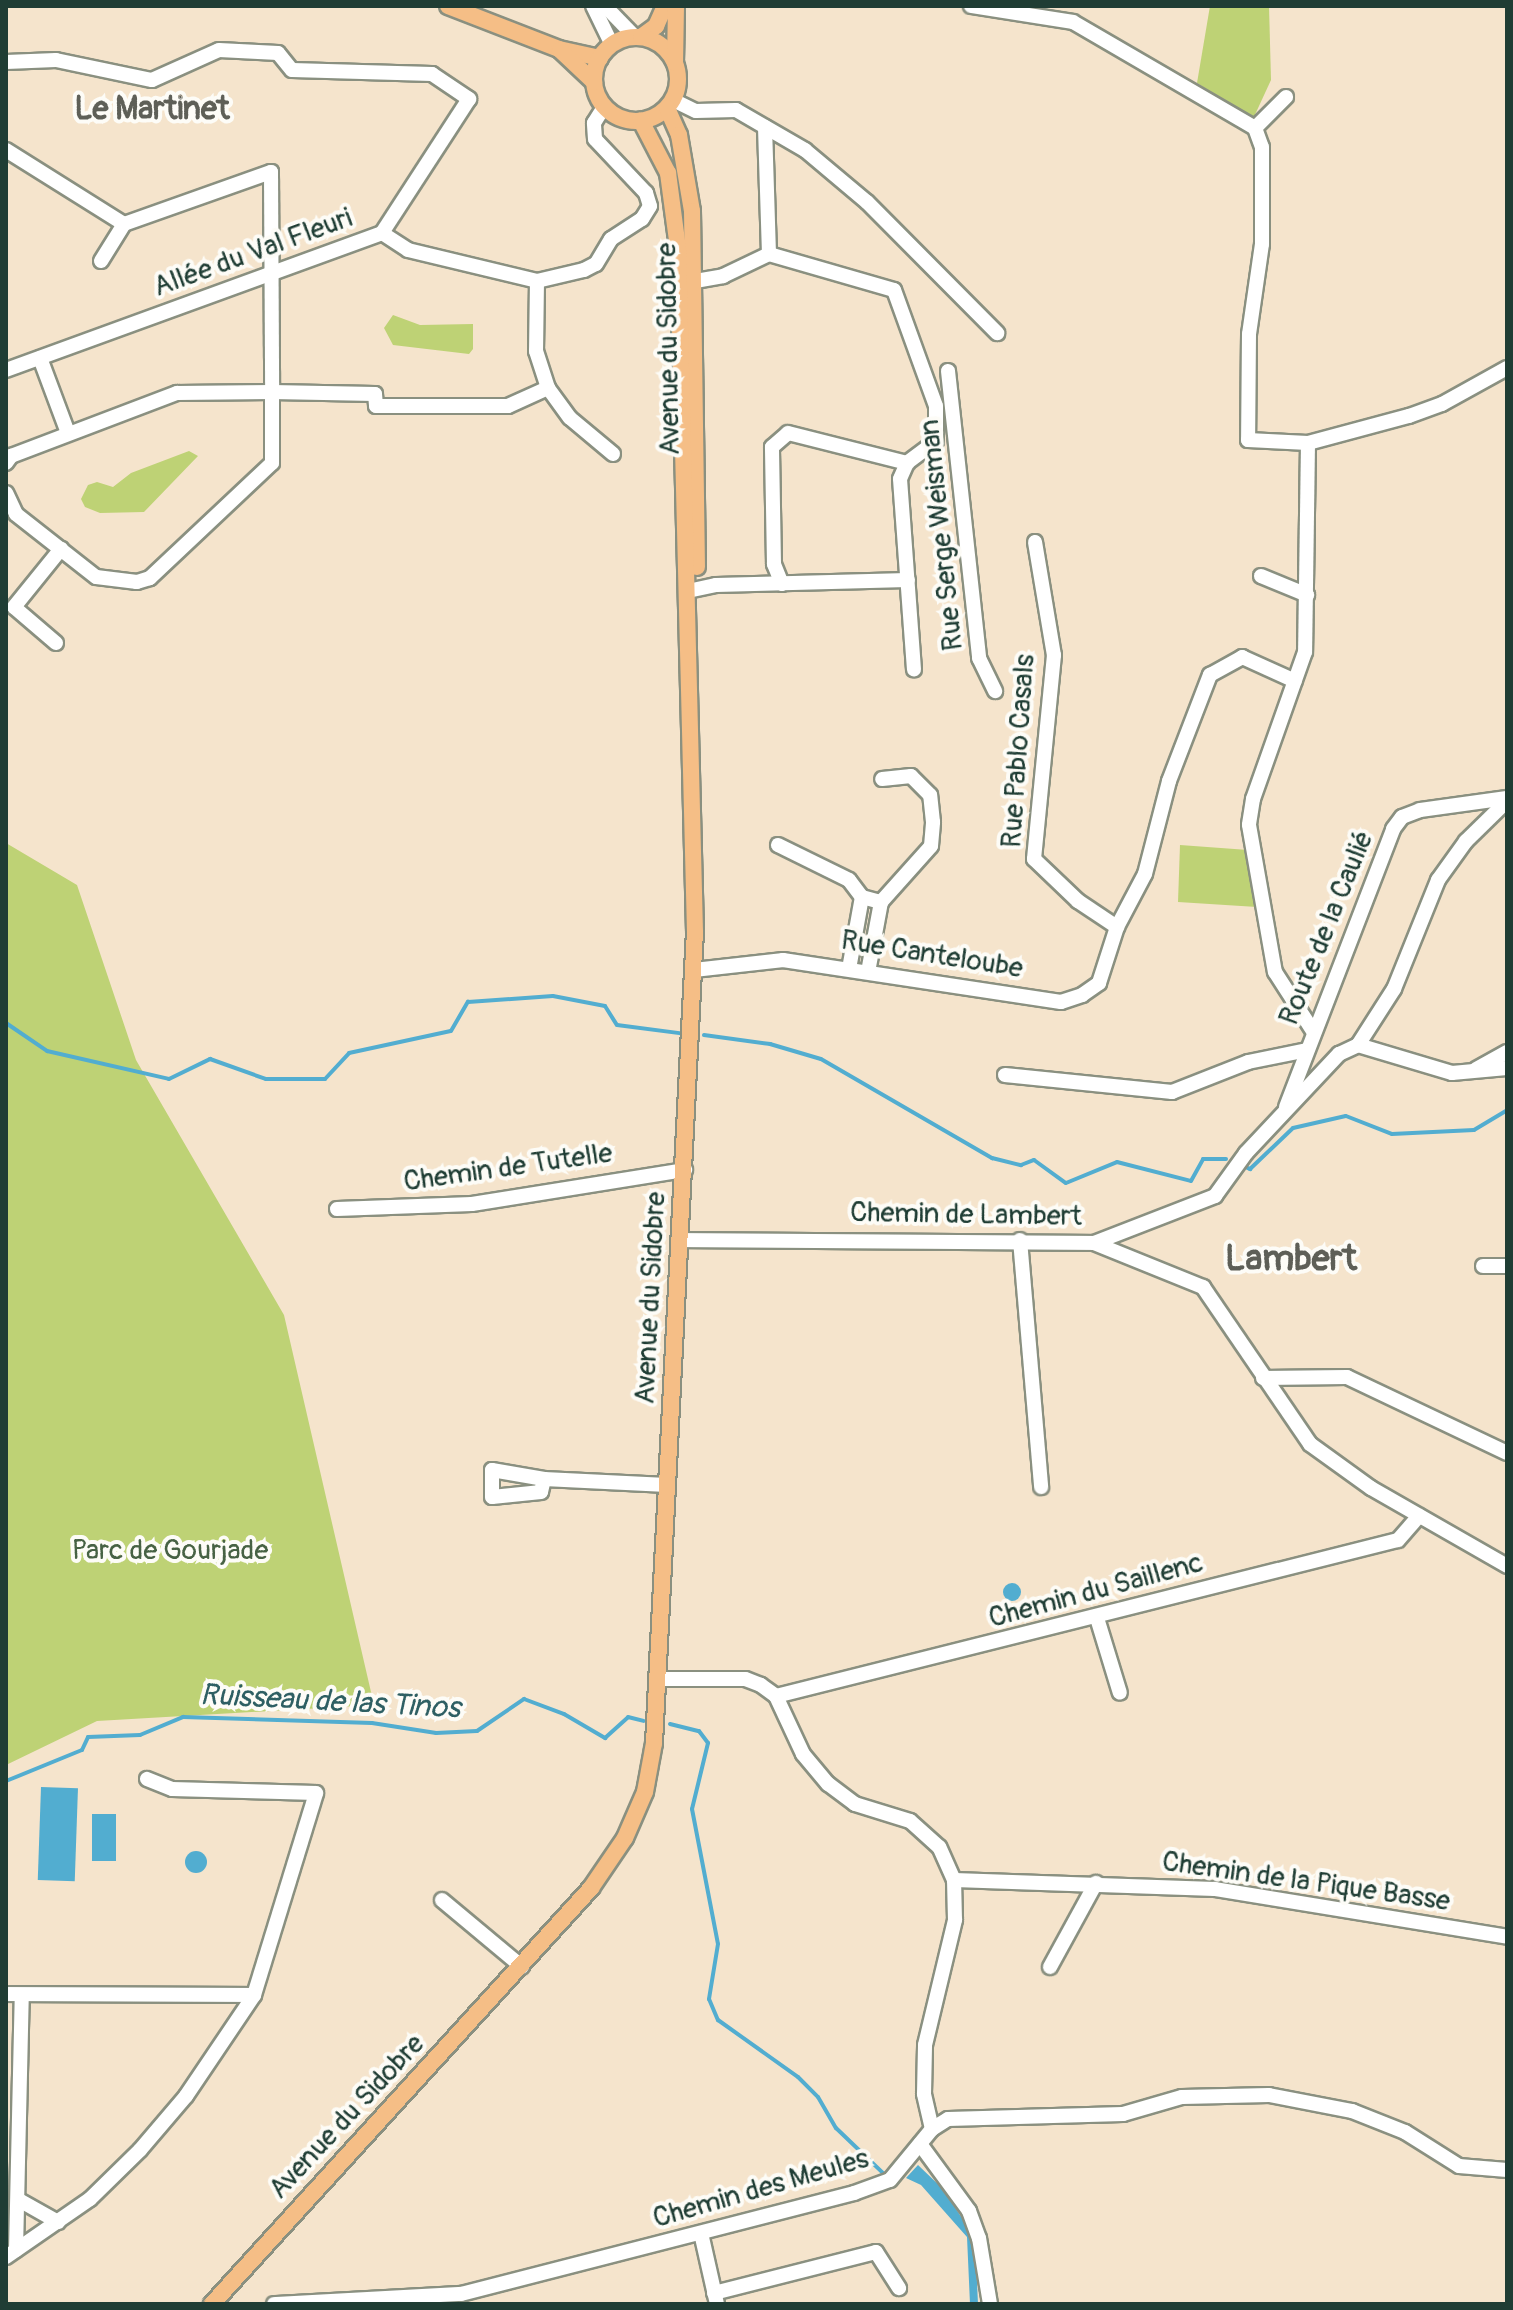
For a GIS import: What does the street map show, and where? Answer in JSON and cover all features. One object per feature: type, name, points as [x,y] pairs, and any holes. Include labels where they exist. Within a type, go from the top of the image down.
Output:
[{"type":"main road","points":[[448,6],[559,49],[600,58]]},
{"type":"main road","points":[[594,82],[600,58],[612,45],[638,37],[656,26],[665,6]]},
{"type":"main road","points":[[559,49],[594,82],[604,107],[627,121],[641,121],[670,104],[675,63],[676,6]]},
{"type":"main road","points":[[638,37],[662,45],[675,63]]},
{"type":"main road","name":"Avenue du Sidobre","points":[[221,2301],[591,1888],[625,1838],[645,1792],[656,1679],[694,970],[685,163],[670,104]]},
{"type":"main road","name":"Avenue du Sidobre","points":[[641,121],[668,173],[687,282]]},
{"type":"street","points":[[593,6],[612,45]]},
{"type":"street","points":[[605,6],[620,24],[638,37]]},
{"type":"street","points":[[971,6],[1073,22],[1255,128],[1262,147],[1262,244],[1249,334],[1248,440],[1308,443],[1442,404],[1507,368]]},
{"type":"street","points":[[6,62],[56,60],[152,80],[219,50],[278,53],[292,70],[432,74],[469,99],[382,233]]},
{"type":"street","points":[[1255,128],[1286,97]]},
{"type":"street","points":[[670,104],[696,111],[736,110],[805,150],[867,202],[997,333]]},
{"type":"street","name":"Allée du Val Fleuri","points":[[6,370],[382,233],[408,250],[537,281],[596,264],[611,239],[642,219],[650,206],[646,193],[595,139],[594,123],[604,107]]},
{"type":"street","points":[[765,127],[769,254]]},
{"type":"street","points":[[6,150],[124,224]]},
{"type":"street","points":[[6,493],[16,514],[96,577],[137,582],[150,578],[272,463],[271,172],[124,224],[101,261]]},
{"type":"street","points":[[687,282],[723,276],[769,254],[894,290],[936,406],[936,441]]},
{"type":"street","points":[[537,281],[536,351],[548,388],[570,418],[613,454]]},
{"type":"street","points":[[40,358],[68,433]]},
{"type":"street","name":"Rue Serge Weisman","points":[[948,371],[979,658],[995,691]]},
{"type":"street","points":[[6,463],[11,456],[177,393],[316,391],[375,394],[376,406],[508,406],[548,388]]},
{"type":"street","points":[[782,584],[774,564],[772,447],[788,433],[907,463]]},
{"type":"street","points":[[936,441],[958,450]]},
{"type":"street","points":[[914,669],[900,479],[907,463],[936,441]]},
{"type":"street","points":[[1308,443],[1305,652],[1253,799],[1249,825],[1275,972],[1313,1031]]},
{"type":"street","name":"Rue Pablo Casals","points":[[1035,542],[1054,655],[1034,859],[1078,901],[1117,927]]},
{"type":"street","points":[[56,643],[14,607],[61,549]]},
{"type":"street","points":[[1261,576],[1307,595]]},
{"type":"street","points":[[688,591],[908,580]]},
{"type":"street","name":"Rue Canteloube","points":[[694,970],[783,960],[1061,1002],[1099,983],[1117,927],[1145,874],[1169,781],[1210,675],[1242,657],[1295,681]]},
{"type":"street","points":[[868,972],[881,902],[931,846],[933,822],[930,795],[911,776],[882,779]]},
{"type":"street","points":[[1507,799],[1466,841],[1438,880],[1394,989],[1358,1045],[1452,1073],[1507,1068]]},
{"type":"street","name":"Route de la Caulié","points":[[1284,1115],[1313,1031],[1402,817],[1507,799]]},
{"type":"street","points":[[778,845],[849,880],[862,897],[881,902]]},
{"type":"street","points":[[849,969],[862,897]]},
{"type":"street","name":"Chemin de Lambert","points":[[679,1240],[1020,1240],[1094,1243],[1215,1196],[1246,1153],[1339,1054],[1358,1045]]},
{"type":"street","points":[[1005,1075],[1172,1092],[1248,1062],[1307,1050]]},
{"type":"street","points":[[1472,1071],[1507,1052]]},
{"type":"street","name":"Chemin de Tutelle","points":[[337,1209],[472,1204],[685,1170]]},
{"type":"street","points":[[1020,1240],[1041,1487]]},
{"type":"street","points":[[1094,1243],[1203,1287],[1310,1444],[1419,1516],[1507,1566]]},
{"type":"street","points":[[1483,1266],[1507,1266]]},
{"type":"street","points":[[1263,1378],[1347,1377],[1507,1453]]},
{"type":"street","points":[[544,1479],[667,1485]]},
{"type":"street","name":"Chemin du Saillenc","points":[[776,1696],[1097,1618],[1398,1540],[1419,1516]]},
{"type":"street","points":[[1097,1618],[1120,1693]]},
{"type":"street","points":[[656,1679],[745,1679],[776,1696],[803,1754],[828,1784],[855,1804],[910,1821],[939,1847],[954,1880],[955,1920],[925,2045],[924,2094],[932,2129],[948,2119],[1123,2114],[1182,2097],[1269,2095],[1352,2111],[1405,2132],[1459,2166],[1507,2170]]},
{"type":"street","points":[[11,2254],[100,2189],[186,2096],[254,1995],[316,1793],[172,1789],[147,1779]]},
{"type":"street","name":"Chemin de la Pique Basse","points":[[954,1880],[1215,1889],[1507,1937]]},
{"type":"street","points":[[1050,1967],[1096,1883]]},
{"type":"street","points":[[442,1900],[522,1967]]},
{"type":"street","points":[[6,1994],[254,1995]]},
{"type":"street","points":[[11,2254],[19,2200],[22,1995]]},
{"type":"street","points":[[6,2020],[22,2019]]},
{"type":"street","name":"Chemin des Meules","points":[[274,2304],[461,2294],[701,2233],[890,2180],[932,2129]]},
{"type":"street","points":[[920,2144],[969,2211],[979,2238],[990,2304]]},
{"type":"street","points":[[19,2200],[58,2222]]},
{"type":"street","points":[[701,2233],[715,2299],[876,2252],[899,2288]]},
{"type":"green space","points":[[1210,6],[1269,6],[1271,80],[1253,119],[1197,83]]},
{"type":"green space","points":[[393,315],[420,325],[473,324],[473,349],[469,354],[393,345],[384,328]]},
{"type":"green space","points":[[189,451],[198,456],[144,512],[100,513],[85,507],[81,499],[88,485],[97,482],[113,487],[131,473]]},
{"type":"green space","name":"Parc de Gourjade","points":[[6,843],[77,885],[136,1060],[284,1315],[374,1705],[97,1721],[6,1765]]},
{"type":"green space","points":[[1180,845],[1248,850],[1257,907],[1178,902]]},
{"type":"water","points":[[1012,1583],[1021,1592],[1012,1601],[1003,1592]]},
{"type":"water","points":[[41,1787],[78,1788],[75,1881],[38,1880]]},
{"type":"water","points":[[92,1814],[116,1814],[116,1861],[92,1861]]},
{"type":"water","points":[[196,1851],[204,1854],[207,1862],[204,1870],[196,1873],[188,1870],[185,1862],[188,1854]]},
{"type":"water","points":[[918,2165],[943,2189],[975,2238],[978,2304],[970,2304],[967,2237],[921,2185],[906,2178]]},
{"type":"waterway","points":[[6,1023],[47,1051],[169,1079],[210,1059],[266,1079],[325,1079],[349,1053],[451,1031],[468,1002],[553,996],[605,1006],[617,1025],[679,1033]]},
{"type":"waterway","points":[[704,1035],[770,1044],[821,1059],[992,1158],[1021,1165],[1034,1160],[1066,1183],[1117,1162],[1191,1181],[1203,1159],[1226,1159]]},
{"type":"waterway","points":[[1243,1166],[1250,1169],[1293,1128],[1346,1116],[1392,1134],[1474,1130],[1507,1110]]},
{"type":"waterway","name":"Ruisseau de las Tinos","points":[[6,1781],[82,1750],[88,1737],[140,1735],[183,1717],[372,1723],[436,1733],[477,1731],[524,1699],[564,1714],[605,1738],[628,1717],[644,1721]]},
{"type":"waterway","name":"Ruisseau de las Tinos","points":[[670,1724],[699,1731],[708,1743],[692,1809],[718,1944],[709,1999],[718,2020],[798,2077],[818,2097],[836,2128],[884,2174]]},
{"type":"district","name":"Le Martinet","points":[[152,109]]},
{"type":"district","name":"Lambert","points":[[1291,1259]]}]
